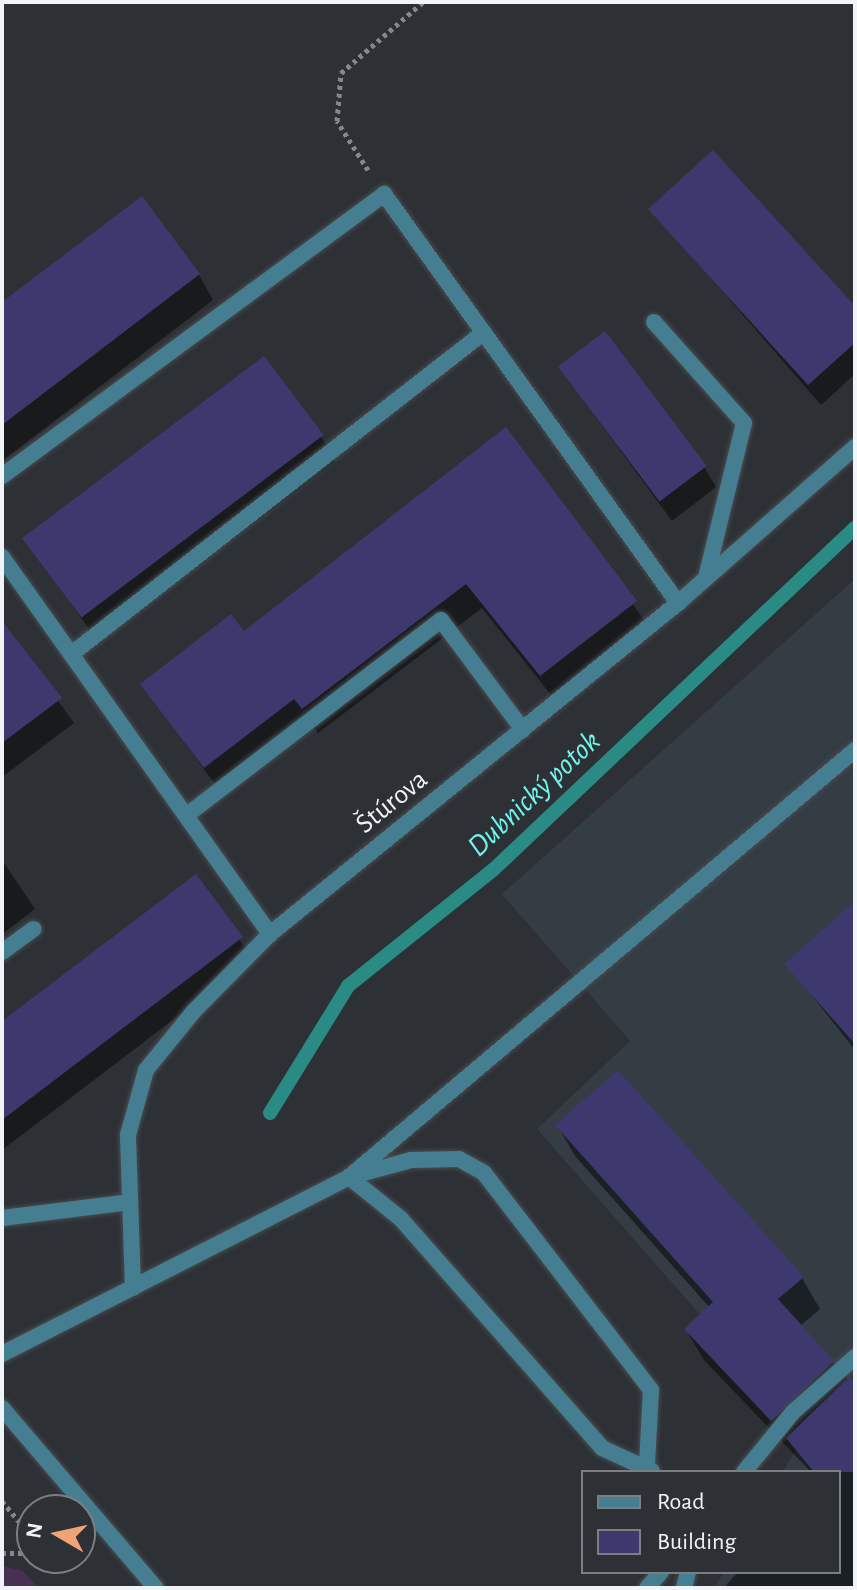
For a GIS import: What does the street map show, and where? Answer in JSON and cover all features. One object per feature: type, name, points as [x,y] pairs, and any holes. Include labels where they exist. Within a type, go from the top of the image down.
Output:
[{"type":"street","points":[[2,476],[384,194],[479,336],[678,603]]},
{"type":"street","points":[[654,322],[744,423],[707,574]]},
{"type":"street","points":[[74,652],[479,336]]},
{"type":"street","name":"Štúrova","points":[[133,1288],[128,1135],[146,1070],[270,934],[678,603],[707,574],[855,447]]},
{"type":"street","points":[[2,557],[74,652],[270,934]]},
{"type":"street","points":[[187,815],[441,620],[523,730]]},
{"type":"street","points":[[349,1177],[562,994],[855,750]]},
{"type":"street","points":[[2,952],[34,929]]},
{"type":"street","points":[[2,1354],[349,1177],[411,1160],[459,1159],[484,1173],[651,1390],[650,1468],[602,1448],[401,1219],[349,1177]]},
{"type":"street","points":[[2,1218],[130,1202]]},
{"type":"street","points":[[746,1470],[793,1412],[855,1357]]},
{"type":"street","points":[[2,1408],[156,1588]]},
{"type":"path","points":[[384,194],[337,121],[341,73],[423,2]]},
{"type":"path","points":[[2,1501],[16,1518]]},
{"type":"shaded area","points":[[855,579],[855,1588],[714,1588],[723,1574],[841,1574],[841,1470],[784,1470],[805,1434],[537,1129],[630,1041],[502,894]]},
{"type":"shaded area","points":[[2,1566],[16,1569],[16,1574],[26,1574],[38,1588],[2,1588]]},
{"type":"building","points":[[713,150],[855,306],[855,343],[808,385],[648,209]]},
{"type":"building","points":[[142,196],[200,274],[2,425],[2,302]]},
{"type":"building","points":[[605,331],[707,466],[660,501],[558,367]]},
{"type":"building","points":[[264,356],[324,435],[82,617],[22,538]]},
{"type":"building","points":[[506,427],[637,601],[540,676],[466,584],[302,709],[294,699],[204,768],[140,684],[231,614],[244,631]]},
{"type":"building","points":[[2,621],[62,698],[2,743]]},
{"type":"building","points":[[196,874],[243,937],[2,1120],[2,1021]]},
{"type":"building","points":[[855,901],[855,1044],[784,964]]},
{"type":"building","points":[[618,1070],[804,1277],[778,1299],[834,1361],[771,1421],[684,1329],[713,1302],[555,1125]]},
{"type":"building","points":[[849,1377],[855,1384],[855,1472],[812,1470],[786,1438]]},
{"type":"waterway","name":"Dubnický potok","points":[[270,1113],[348,986],[493,870],[855,528]]}]
